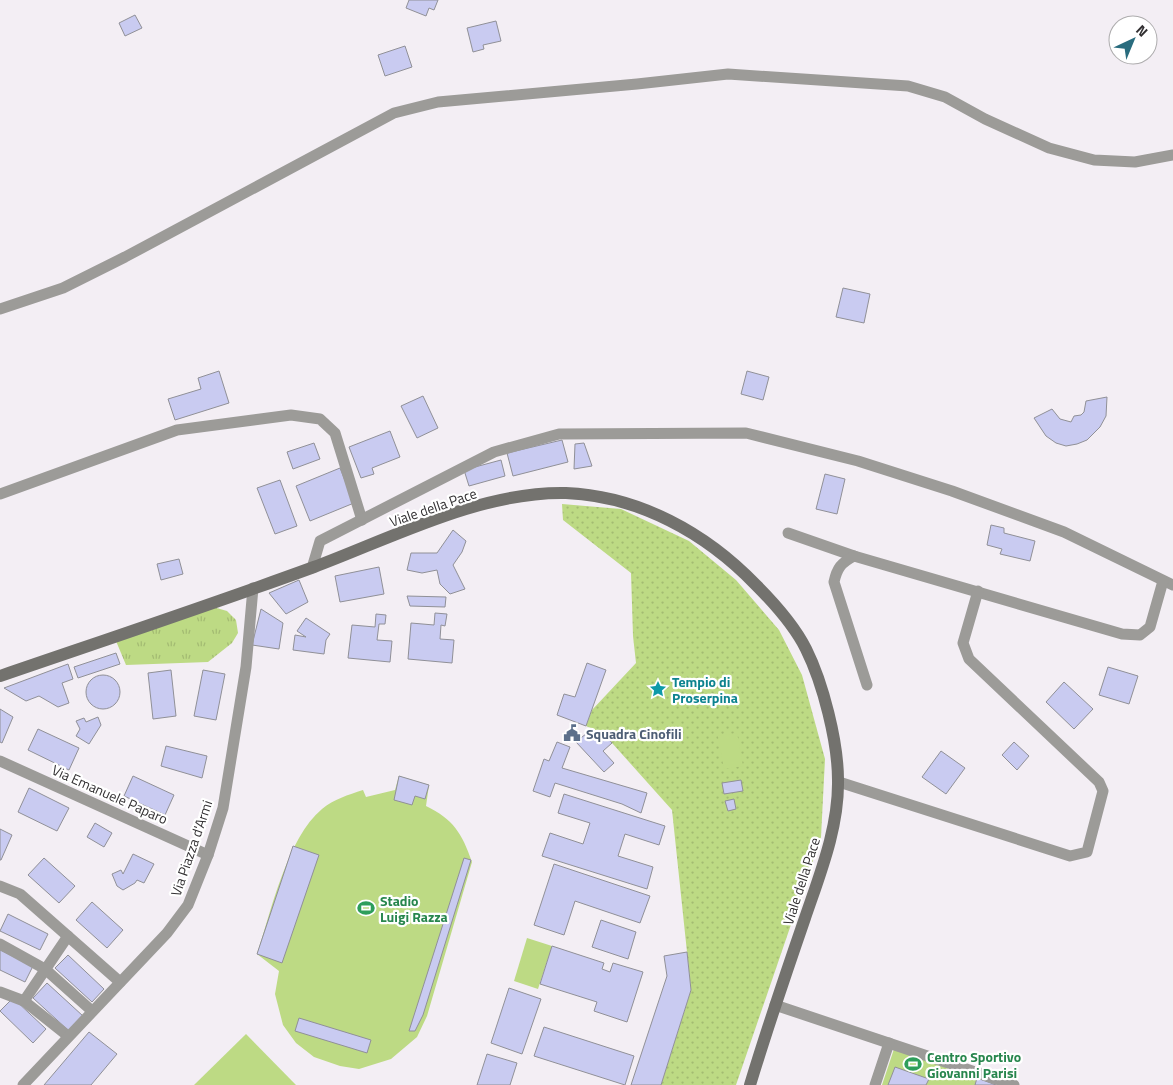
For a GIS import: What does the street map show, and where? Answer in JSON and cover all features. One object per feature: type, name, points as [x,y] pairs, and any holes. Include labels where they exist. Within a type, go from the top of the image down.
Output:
[{"type":"main road","name":"Viale della Pace","points":[[0,676],[312,568],[463,510],[512,498],[564,493],[607,498],[643,508],[692,532],[739,568],[776,605],[806,649],[833,735],[838,782],[830,842],[750,1085]]},
{"type":"street","points":[[0,308],[63,288],[125,257],[394,113],[438,102],[728,74],[828,80],[908,86],[945,97],[1049,148],[1094,160],[1136,162],[1173,155]]},
{"type":"street","points":[[0,494],[177,430],[291,415],[320,419],[335,434],[362,520]]},
{"type":"street","points":[[312,568],[320,541],[494,452],[559,434],[746,433],[858,461],[952,491],[1064,532],[1168,584],[1150,627],[1140,635],[1122,634],[854,556],[788,533]]},
{"type":"street","points":[[854,556],[841,563],[837,569],[834,582],[868,685]]},
{"type":"street","name":"Via Piazza d'Armi","points":[[23,1085],[167,933],[188,904],[208,855],[223,808],[246,667],[253,588]]},
{"type":"street","points":[[838,782],[1070,856],[1087,852],[1103,791],[1099,782],[968,659],[963,643],[978,591]]},
{"type":"street","name":"Via Emanuele Paparo","points":[[0,761],[208,855]]},
{"type":"street","points":[[0,886],[20,894],[120,982]]},
{"type":"street","points":[[24,1001],[68,936]]},
{"type":"street","points":[[0,944],[45,970],[92,1011]]},
{"type":"street","points":[[0,992],[24,1001],[68,1036]]},
{"type":"street","points":[[775,1005],[1014,1085]]},
{"type":"street","points":[[874,1085],[889,1043]]},
{"type":"green space","points":[[562,504],[621,509],[689,541],[736,580],[779,630],[802,675],[825,759],[821,837],[736,1085],[661,1085],[691,990],[672,810],[604,734],[586,726],[592,710],[636,663],[631,573],[563,520]]},
{"type":"green space","points":[[213,607],[227,611],[236,620],[238,633],[232,643],[208,662],[126,665],[116,641]]},
{"type":"green space","points":[[737,733],[743,766],[724,769],[718,736]]},
{"type":"green space","name":"Stadio Luigi Razza","points":[[399,776],[429,785],[426,806],[443,816],[455,828],[472,862],[427,1016],[417,1037],[391,1059],[359,1069],[340,1066],[314,1057],[296,1043],[283,1025],[275,994],[279,971],[257,954],[274,897],[290,857],[299,838],[310,822],[322,809],[336,800],[363,790],[366,797],[395,790]]},
{"type":"green space","points":[[527,938],[552,946],[538,989],[514,981]]},
{"type":"green space","points":[[246,1034],[296,1085],[194,1085]]},
{"type":"green space","name":"Centro Sportivo Giovanni Parisi","points":[[894,1049],[996,1085],[882,1085]]},
{"type":"building","points":[[409,0],[438,0],[434,10],[429,8],[426,16],[406,8]]},
{"type":"building","points":[[135,15],[142,28],[125,36],[119,23]]},
{"type":"building","points":[[496,21],[501,41],[483,45],[484,49],[473,52],[467,28]]},
{"type":"building","points":[[405,46],[412,67],[385,76],[378,55]]},
{"type":"building","points":[[843,288],[870,294],[864,323],[836,317]]},
{"type":"building","points":[[219,371],[229,403],[175,420],[168,399],[201,389],[198,378]]},
{"type":"building","points":[[747,371],[769,377],[763,400],[741,394]]},
{"type":"building","points":[[423,396],[438,428],[417,438],[401,406]]},
{"type":"building","points":[[1107,397],[1106,416],[1100,427],[1087,440],[1077,444],[1066,446],[1056,443],[1046,436],[1034,418],[1052,409],[1060,419],[1071,422],[1074,416],[1081,415],[1084,412],[1086,401]]},
{"type":"building","points":[[390,431],[400,457],[372,468],[374,474],[361,478],[349,447]]},
{"type":"building","points":[[562,440],[568,462],[513,476],[507,453]]},
{"type":"building","points":[[314,443],[320,459],[293,469],[287,452]]},
{"type":"building","points":[[584,443],[592,466],[574,469],[575,444]]},
{"type":"building","points":[[501,460],[505,476],[469,486],[464,470]]},
{"type":"building","points":[[340,468],[354,503],[310,521],[296,486]]},
{"type":"building","points":[[825,474],[845,479],[837,514],[816,509]]},
{"type":"building","points":[[280,480],[297,526],[275,534],[257,488]]},
{"type":"building","points":[[991,525],[1004,528],[1004,533],[1035,541],[1030,561],[1000,554],[1002,549],[987,545]]},
{"type":"building","points":[[453,530],[466,541],[462,552],[453,565],[465,589],[450,594],[440,584],[437,570],[422,573],[407,570],[411,553],[437,553]]},
{"type":"building","points":[[179,559],[183,574],[161,580],[157,564]]},
{"type":"building","points":[[379,567],[384,594],[340,602],[335,576]]},
{"type":"building","points":[[299,580],[308,602],[286,614],[269,593]]},
{"type":"building","points":[[407,596],[446,597],[445,607],[410,606]]},
{"type":"building","points":[[261,609],[283,623],[279,649],[252,645]]},
{"type":"building","points":[[435,613],[447,614],[445,626],[441,625],[440,639],[454,640],[452,663],[408,659],[411,623],[434,625]]},
{"type":"building","points":[[376,614],[386,615],[385,624],[379,624],[377,640],[392,641],[390,662],[348,658],[352,625],[375,627]]},
{"type":"building","points":[[306,618],[330,634],[326,640],[324,654],[293,650],[295,635],[306,637],[297,631]]},
{"type":"building","points":[[116,653],[120,664],[78,678],[74,667]]},
{"type":"building","points":[[587,663],[606,670],[586,726],[557,715],[564,694],[575,697]]},
{"type":"building","points":[[68,664],[73,679],[62,683],[69,703],[58,707],[39,696],[26,701],[4,688]]},
{"type":"building","points":[[1108,667],[1138,676],[1129,704],[1099,695]]},
{"type":"building","points":[[171,670],[176,716],[153,719],[148,673]]},
{"type":"building","points":[[203,670],[225,674],[216,720],[194,716]]},
{"type":"building","points":[[103,675],[110,676],[115,680],[119,685],[119,699],[115,704],[110,708],[103,709],[96,708],[91,704],[87,699],[86,692],[87,685],[91,680],[96,676]]},
{"type":"building","points":[[1064,682],[1093,709],[1074,729],[1046,702]]},
{"type":"building","points":[[0,709],[13,717],[2,743],[0,742]]},
{"type":"building","points":[[98,717],[101,725],[89,744],[76,736],[80,729],[76,721],[84,718],[86,722]]},
{"type":"building","points":[[38,729],[79,748],[69,770],[28,750]]},
{"type":"building","points":[[587,733],[593,739],[604,734],[612,743],[603,751],[614,763],[604,772],[576,742]]},
{"type":"building","points":[[557,742],[570,747],[562,768],[647,793],[641,813],[622,804],[555,783],[550,797],[533,791],[544,759],[549,761]]},
{"type":"building","points":[[1014,742],[1029,756],[1017,770],[1002,755]]},
{"type":"building","points":[[166,746],[207,756],[202,778],[161,766]]},
{"type":"building","points":[[941,751],[965,768],[946,794],[922,777]]},
{"type":"building","points":[[133,776],[174,795],[165,815],[124,796]]},
{"type":"building","points":[[399,776],[429,785],[425,799],[415,796],[412,805],[394,800]]},
{"type":"building","points":[[741,780],[743,791],[724,794],[722,783]]},
{"type":"building","points":[[29,788],[69,808],[57,831],[18,812]]},
{"type":"building","points":[[564,794],[665,826],[659,845],[625,834],[618,856],[653,867],[647,889],[542,856],[550,833],[583,844],[590,823],[558,813]]},
{"type":"building","points":[[734,799],[736,809],[728,811],[725,801]]},
{"type":"building","points":[[95,823],[112,833],[104,847],[87,837]]},
{"type":"building","points":[[0,829],[12,835],[1,860],[0,860]]},
{"type":"building","points":[[293,846],[319,855],[282,963],[257,954]]},
{"type":"building","points":[[133,854],[154,864],[144,883],[137,880],[123,890],[117,886],[112,874],[121,870],[123,874]]},
{"type":"building","points":[[44,858],[75,886],[59,903],[28,875]]},
{"type":"building","points":[[464,858],[471,860],[423,1015],[415,1031],[409,1031]]},
{"type":"building","points":[[554,864],[650,896],[640,923],[575,901],[564,935],[534,925]]},
{"type":"building","points":[[92,902],[123,930],[107,948],[76,920]]},
{"type":"building","points":[[8,914],[48,934],[40,950],[0,931]]},
{"type":"building","points":[[601,920],[636,932],[628,959],[592,947]]},
{"type":"building","points":[[552,946],[604,963],[602,969],[610,972],[613,963],[643,972],[627,1022],[594,1011],[597,1002],[540,984]]},
{"type":"building","points":[[0,950],[33,966],[25,982],[0,970]]},
{"type":"building","points":[[687,952],[691,990],[661,1085],[631,1085],[667,976],[664,956]]},
{"type":"building","points":[[68,955],[104,989],[92,1002],[55,968]]},
{"type":"building","points":[[47,983],[83,1016],[69,1031],[33,998]]},
{"type":"building","points":[[509,988],[541,999],[522,1054],[491,1043]]},
{"type":"building","points":[[13,998],[46,1029],[33,1043],[0,1011]]},
{"type":"building","points":[[299,1018],[371,1040],[367,1053],[295,1031]]},
{"type":"building","points":[[544,1027],[634,1056],[625,1085],[534,1056]]},
{"type":"building","points":[[89,1032],[117,1054],[91,1085],[44,1085]]},
{"type":"building","points":[[487,1054],[517,1063],[510,1085],[477,1085]]},
{"type":"building","points":[[895,1067],[929,1079],[926,1085],[888,1085]]},
{"type":"building","points":[[977,1078],[996,1085],[975,1085]]},
{"type":"place","name":"Tempio di Proserpina","points":[[658,689]]},
{"type":"place","name":"Squadra Cinofili","points":[[572,733]]},
{"type":"place","name":"Stadio Luigi Razza","points":[[366,908]]},
{"type":"place","name":"Centro Sportivo Giovanni Parisi","points":[[913,1064]]}]
